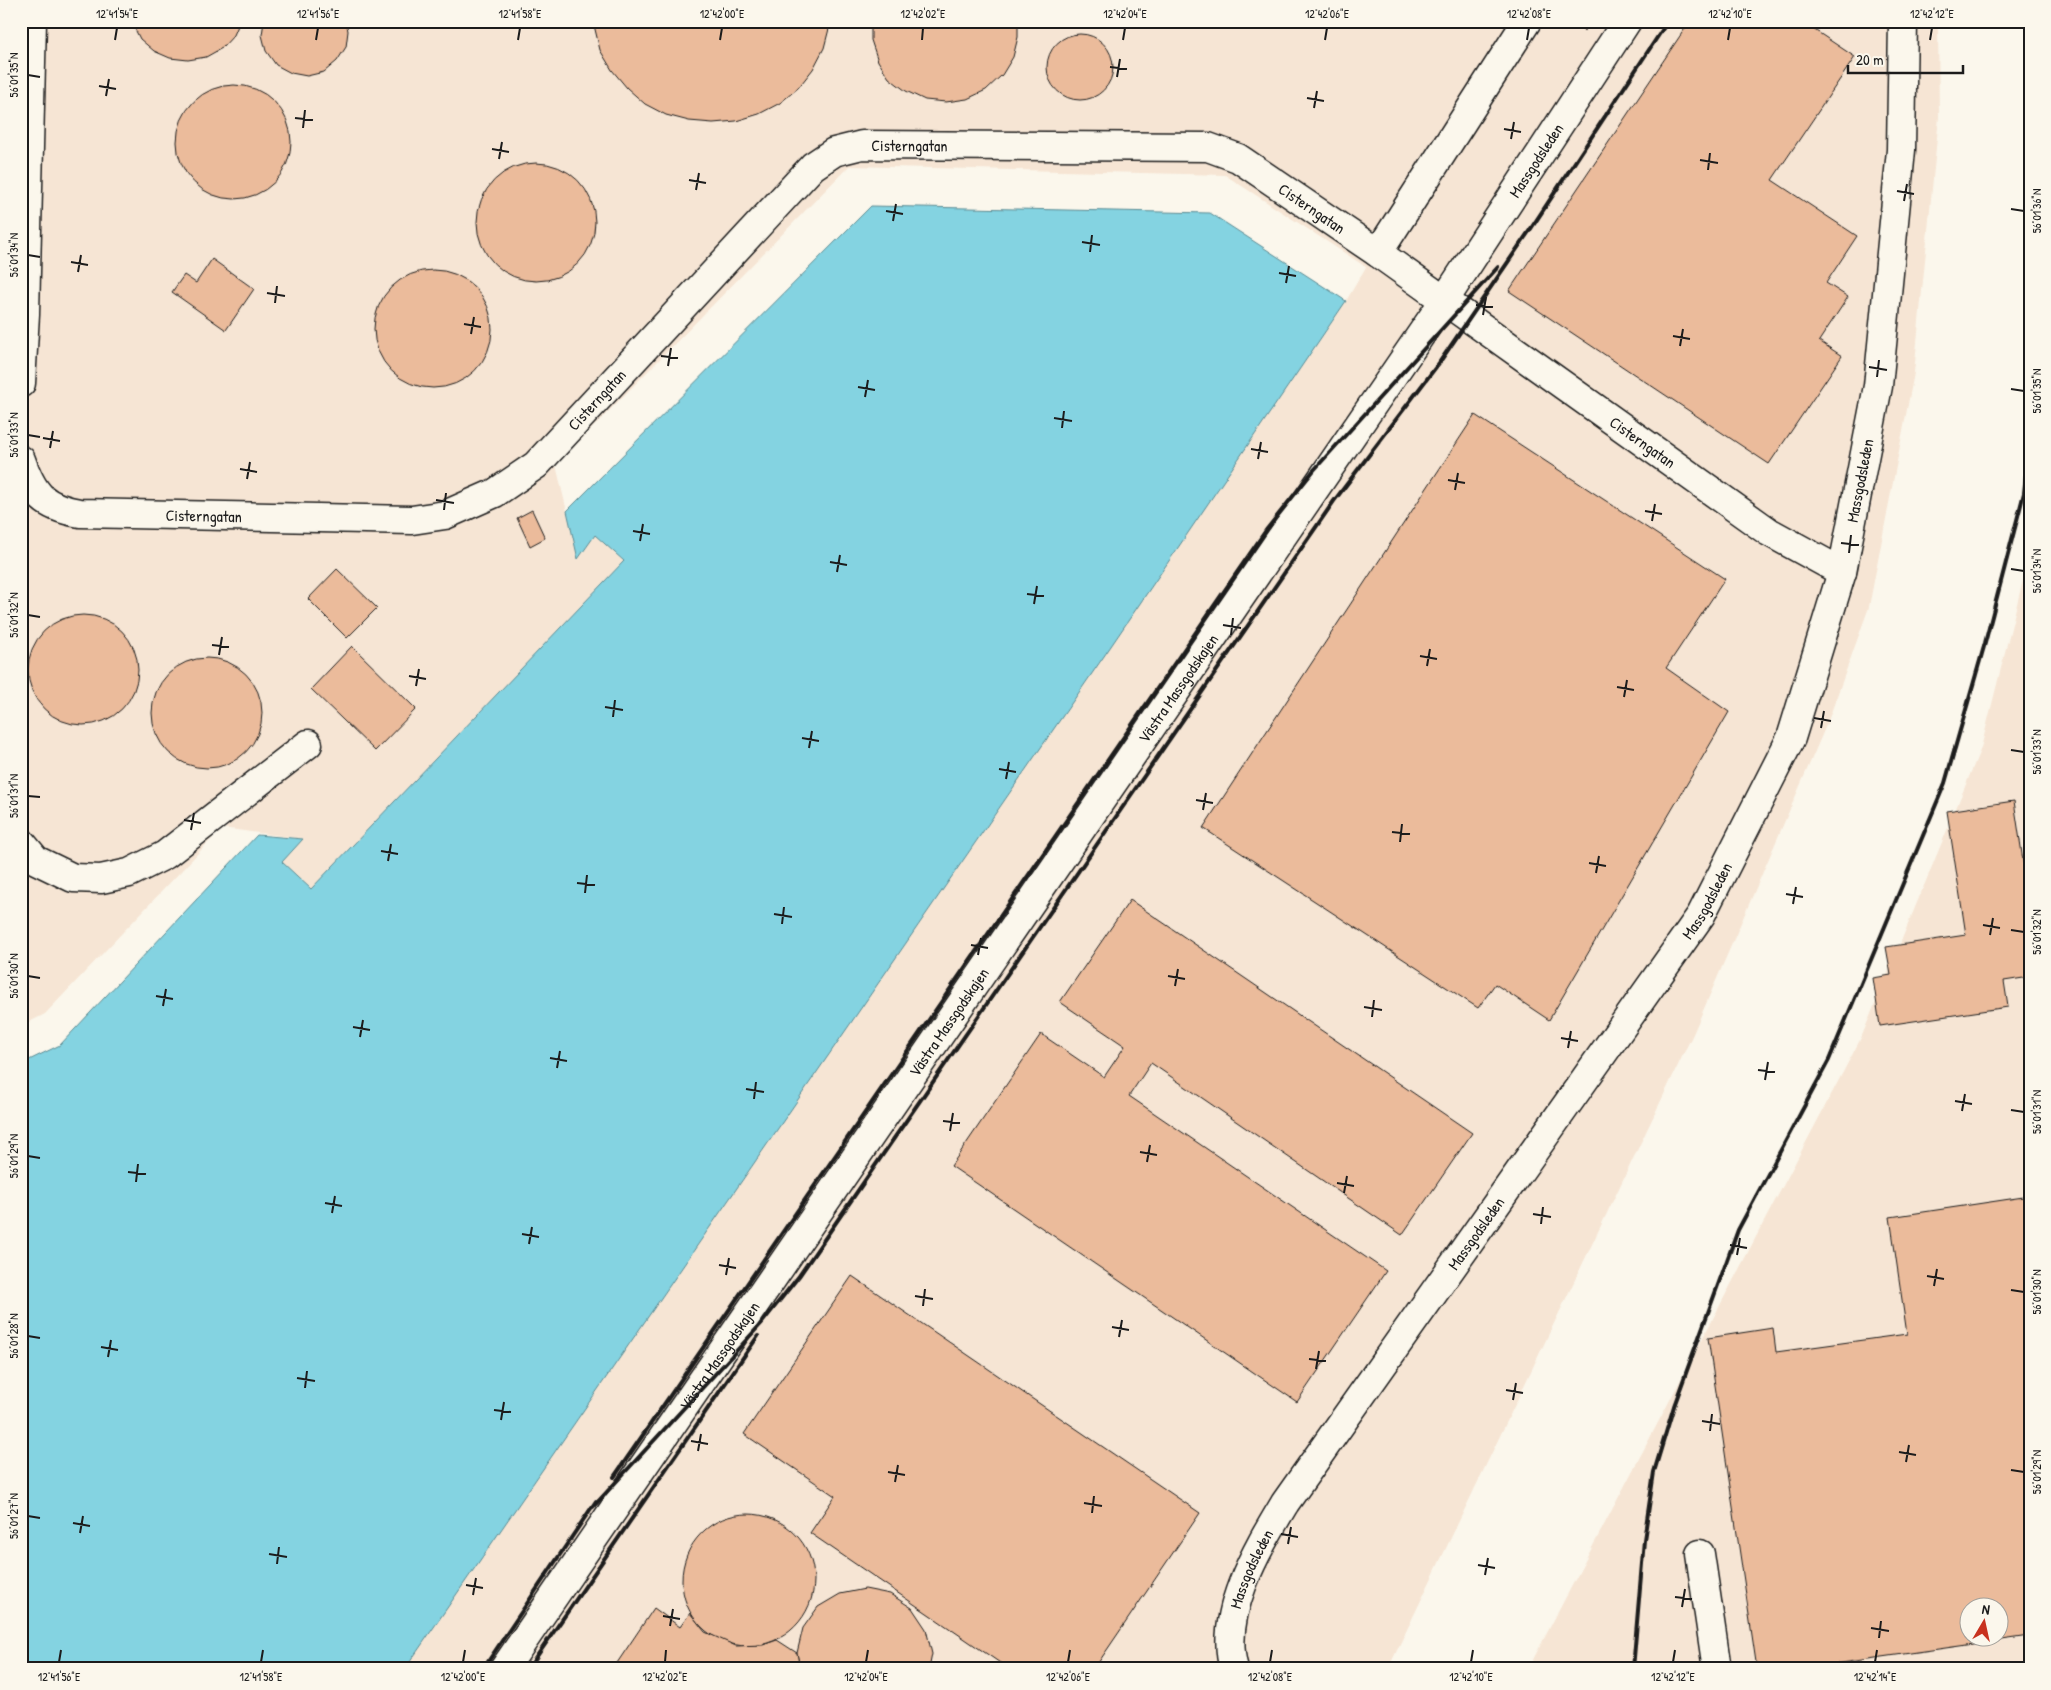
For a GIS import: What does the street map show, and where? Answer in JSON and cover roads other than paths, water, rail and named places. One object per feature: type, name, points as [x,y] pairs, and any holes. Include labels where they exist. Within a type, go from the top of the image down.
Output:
[{"type":"lane","points":[[21,383],[26,314],[32,21]]},
{"type":"lane","points":[[1378,254],[1527,21]]},
{"type":"lane","name":"Massgodsleden","points":[[1444,301],[1627,21]]},
{"type":"lane","name":"Massgodsleden","points":[[1231,1668],[1234,1613],[1243,1580],[1262,1542],[1285,1503],[1701,915],[1791,738],[1842,572],[1878,386],[1901,150],[1903,21]]},
{"type":"lane","name":"Cisterngatan","points":[[24,477],[41,497],[60,510],[80,513],[412,520],[445,515],[494,493],[536,465],[814,166],[834,152],[862,145],[1208,147],[1238,158],[1378,254],[1769,532],[1842,572]]},
{"type":"lane","name":"Västra Massgodskajen","points":[[504,1669],[1444,301]]},
{"type":"lane","points":[[21,842],[36,860],[73,878],[101,879],[129,873],[165,855],[308,744]]},
{"type":"lane","points":[[1700,1554],[1717,1669]]},
{"type":"water","points":[[871,206],[1210,213],[1346,301],[1111,646],[405,1669],[21,1669],[21,1064],[60,1045],[257,835],[303,839],[282,862],[311,889],[624,561],[595,535],[578,559],[567,511]]},
{"type":"railway","points":[[593,1507],[761,1324],[799,1276],[1334,501],[1439,363],[1532,227],[1668,21]]},
{"type":"railway","points":[[614,1477],[1267,529],[1314,470],[1498,267]]},
{"type":"railway","points":[[1633,1669],[1644,1540],[1654,1472],[1674,1406],[1738,1230],[1829,1060],[1945,783],[1985,643],[2024,493],[2030,438]]},
{"type":"railway","points":[[528,1669],[758,1336]]},
{"type":"railway","points":[[483,1669],[596,1501]]}]
